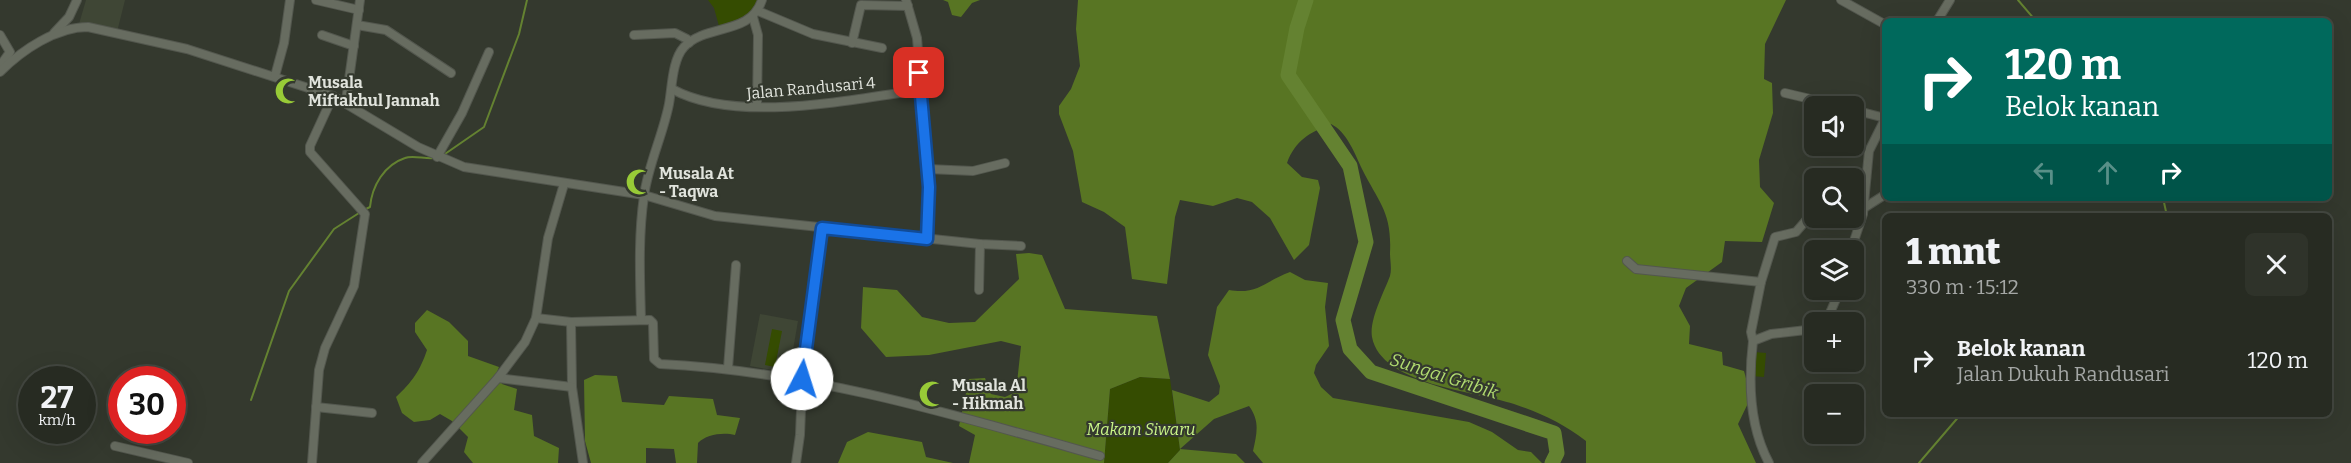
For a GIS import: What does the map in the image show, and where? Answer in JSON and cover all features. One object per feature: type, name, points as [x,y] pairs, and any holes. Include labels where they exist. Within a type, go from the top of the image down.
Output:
[{"type":"street","points":[[51,37],[69,17],[77,0]]},
{"type":"street","points":[[275,76],[284,43],[290,0]]},
{"type":"street","points":[[316,0],[359,10]]},
{"type":"street","points":[[345,101],[360,0]]},
{"type":"street","points":[[757,107],[756,14],[762,0]]},
{"type":"street","points":[[1841,0],[1882,23]]},
{"type":"street","points":[[1939,18],[1950,0]]},
{"type":"street","points":[[852,44],[861,5],[907,3],[917,38],[930,205],[927,239]]},
{"type":"street","points":[[641,319],[640,269],[644,195],[680,53],[689,43],[756,14],[813,34],[852,44],[882,48]]},
{"type":"street","points":[[357,25],[386,30],[451,73]]},
{"type":"street","points":[[0,66],[10,52],[34,45],[72,28],[88,27],[187,49],[333,96],[345,101],[380,126],[438,158],[464,167],[644,195],[707,215],[927,239],[1021,246]]},
{"type":"street","points":[[634,35],[675,33],[687,39],[689,43]]},
{"type":"street","points":[[0,35],[10,52]]},
{"type":"street","points":[[322,35],[354,46]]},
{"type":"street","points":[[0,72],[34,45]]},
{"type":"street","points":[[438,158],[462,113],[489,52]]},
{"type":"street","name":"Jalan Randusari 4","points":[[672,88],[691,99],[730,107],[842,101],[920,90]]},
{"type":"street","points":[[1785,93],[1804,97]]},
{"type":"street","points":[[312,463],[320,370],[325,348],[354,286],[363,211],[310,152],[310,146],[333,96]]},
{"type":"street","points":[[1864,112],[1882,116]]},
{"type":"street","points":[[1864,211],[1869,151],[1882,123]]},
{"type":"street","points":[[928,169],[973,171],[1005,163]]},
{"type":"street","points":[[422,463],[498,378],[525,342],[536,318],[548,238],[564,184]]},
{"type":"street","points":[[1864,211],[1882,197]]},
{"type":"street","points":[[1768,463],[1755,427],[1751,390],[1753,342],[1751,332],[1761,282],[1775,237],[1796,232],[1804,223]]},
{"type":"street","points":[[796,463],[802,379],[822,228]]},
{"type":"street","points":[[978,290],[981,244]]},
{"type":"street","points":[[1627,261],[1636,269],[1761,282]]},
{"type":"street","points":[[728,368],[735,265]]},
{"type":"street","points":[[536,318],[571,322],[618,323],[641,319],[650,320],[653,323],[654,359],[657,364],[728,368],[802,379],[948,413],[1100,456]]},
{"type":"street","points":[[571,322],[572,387],[583,463]]},
{"type":"street","points":[[1753,342],[1771,334],[1804,330]]},
{"type":"street","points":[[498,378],[572,387]]},
{"type":"street","points":[[316,406],[372,413]]},
{"type":"street","points":[[115,446],[188,463]]},
{"type":"shaded area","points":[[86,0],[125,0],[117,32],[79,24]]},
{"type":"shaded area","points":[[760,314],[798,321],[789,373],[750,366]]},
{"type":"green space","points":[[708,0],[758,0],[749,17],[719,26],[714,8]]},
{"type":"green space","points":[[943,0],[980,0],[972,3],[961,17],[952,15],[948,2]]},
{"type":"green space","points":[[1078,0],[1786,0],[1765,44],[1764,79],[1772,83],[1773,113],[1759,160],[1760,187],[1774,203],[1762,242],[1725,241],[1722,262],[1686,288],[1679,306],[1690,326],[1689,344],[1722,352],[1723,365],[1744,371],[1751,397],[1738,424],[1756,463],[1586,463],[1586,441],[1569,429],[1534,411],[1497,399],[1432,384],[1392,366],[1379,353],[1372,337],[1375,314],[1391,273],[1387,217],[1350,144],[1342,132],[1331,124],[1304,138],[1294,149],[1287,163],[1302,177],[1318,180],[1320,188],[1309,245],[1294,260],[1270,218],[1252,202],[1237,198],[1213,206],[1180,200],[1175,217],[1167,284],[1132,279],[1125,227],[1104,212],[1082,202],[1073,151],[1059,114],[1059,106],[1071,89],[1080,66],[1076,29]]},
{"type":"green space","points":[[1016,254],[1042,255],[1065,309],[1157,316],[1170,379],[1140,377],[1110,389],[1104,463],[969,463],[975,435],[959,426],[969,379],[985,378],[991,394],[1005,397],[1016,392],[1021,346],[1001,341],[929,355],[886,357],[861,328],[863,287],[897,290],[922,317],[949,323],[975,322],[1019,279]]},
{"type":"green space","points":[[1290,272],[1305,280],[1328,283],[1325,307],[1329,346],[1316,365],[1314,373],[1321,387],[1333,398],[1469,422],[1492,432],[1518,450],[1531,452],[1542,463],[1263,463],[1253,451],[1257,427],[1249,406],[1214,419],[1180,449],[1236,454],[1245,463],[1168,463],[1180,450],[1172,390],[1209,402],[1219,394],[1220,386],[1208,355],[1217,307],[1229,290],[1254,289]]},
{"type":"green space","points":[[427,310],[449,322],[468,341],[468,356],[499,367],[497,372],[502,384],[517,389],[514,410],[532,415],[534,436],[559,448],[558,463],[473,463],[464,452],[468,437],[452,421],[440,414],[430,420],[414,422],[402,413],[396,397],[415,376],[427,350],[415,332],[415,323]]},
{"type":"green space","points":[[772,329],[782,331],[775,367],[765,365]]},
{"type":"green space","points":[[1754,352],[1766,353],[1764,377],[1752,376]]},
{"type":"green space","points":[[595,375],[617,376],[622,402],[664,405],[669,396],[713,399],[717,415],[740,418],[735,435],[715,434],[701,440],[698,443],[697,463],[676,463],[674,449],[646,448],[646,463],[591,463],[585,441],[584,380]]},
{"type":"green space","name":"Makam Siwaru","points":[[1140,377],[1170,379],[1180,450],[1168,463],[1104,463],[1110,389]]},
{"type":"green space","points":[[868,432],[922,442],[926,457],[953,463],[838,463],[847,442]]},
{"type":"waterway","points":[[442,156],[484,127],[519,34],[527,0]]},
{"type":"waterway","name":"Sungai Gribik","points":[[1306,0],[1297,28],[1288,75],[1350,166],[1366,242],[1343,320],[1350,349],[1371,372],[1554,433],[1557,453],[1552,463]]},
{"type":"waterway","points":[[2018,0],[2033,18]]},
{"type":"waterway","points":[[364,210],[370,207],[373,191],[380,177],[391,166],[408,157],[434,158]]},
{"type":"waterway","points":[[2164,201],[2166,213]]},
{"type":"waterway","points":[[251,400],[289,291],[334,229],[359,213]]},
{"type":"waterway","points":[[1919,463],[1958,417]]},
{"type":"place","name":"Musala Miftakhul Jannah","points":[[288,91]]},
{"type":"place","name":"Musala At - Taqwa","points":[[639,182]]},
{"type":"place","name":"Musala Al - Hikmah","points":[[932,394]]},
{"type":"route","points":[[802,379],[822,228],[927,239],[930,205],[919,73]]}]
